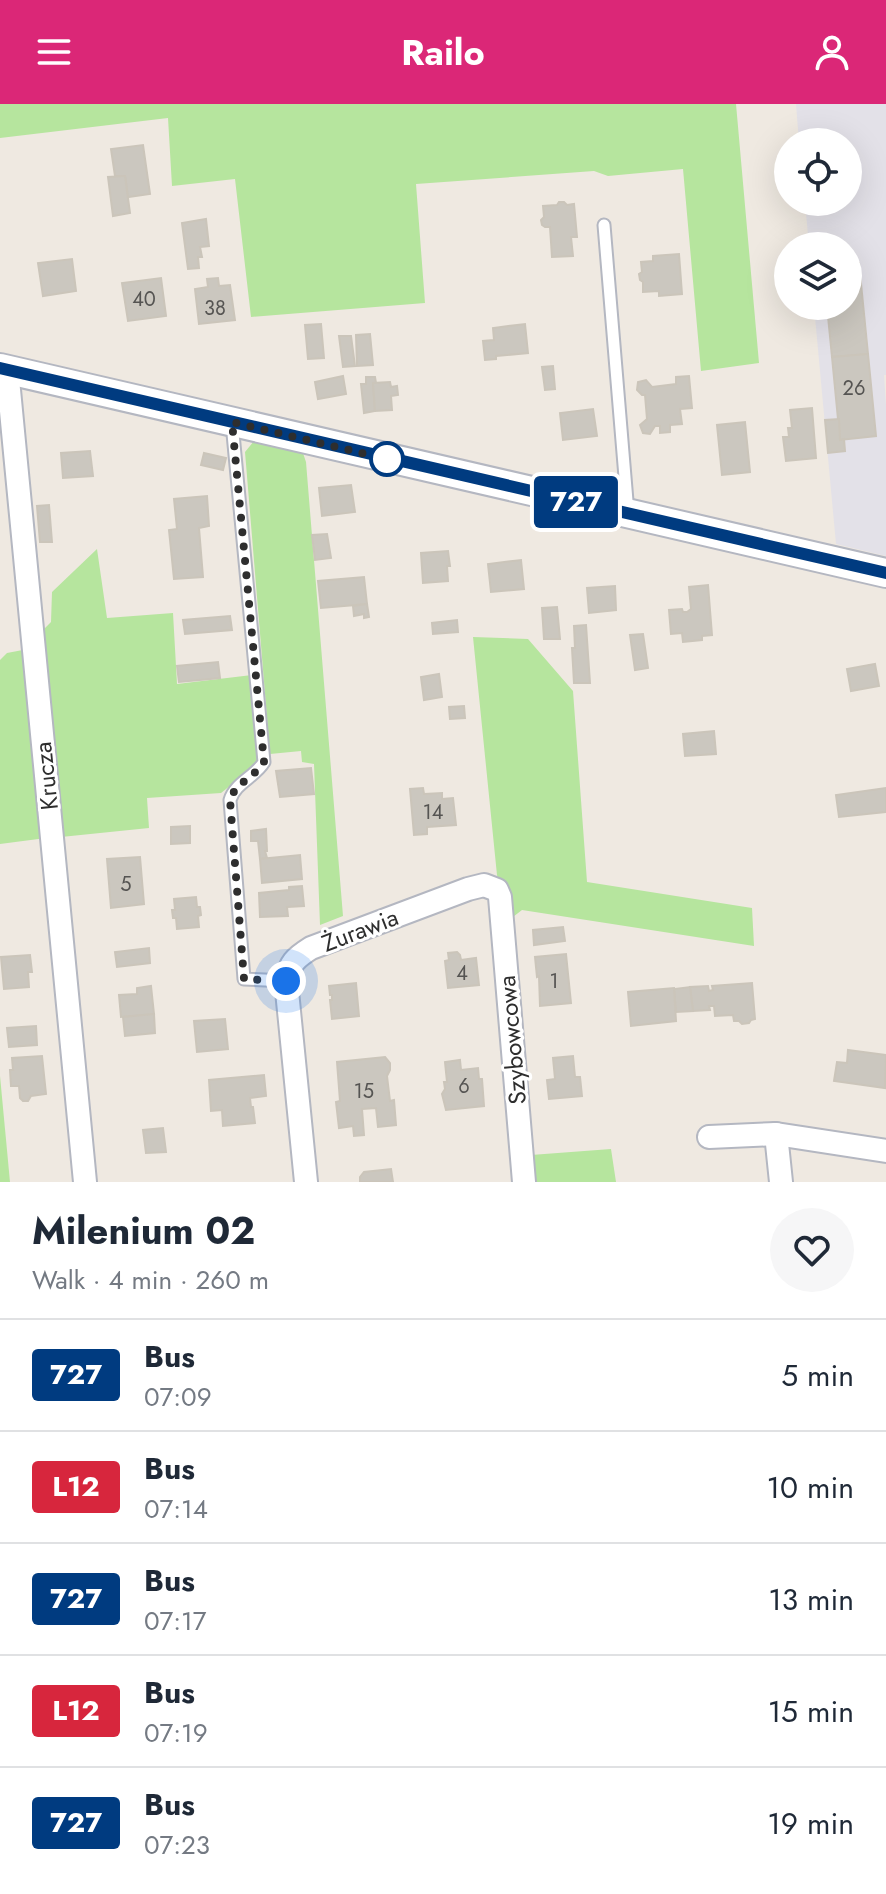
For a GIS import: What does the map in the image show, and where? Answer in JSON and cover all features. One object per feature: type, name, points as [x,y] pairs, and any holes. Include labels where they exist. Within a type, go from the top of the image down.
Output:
[{"type":"street","points":[[3,369],[886,573]]},
{"type":"street","name":"Krucza","points":[[3,369],[85,1182]]},
{"type":"street","name":"Żurawia","points":[[286,981],[290,966],[299,955],[311,948],[484,885],[497,890],[500,897]]},
{"type":"street","name":"Szybowcowa","points":[[500,897],[524,1182]]},
{"type":"street","points":[[286,981],[306,1182]]},
{"type":"street","points":[[776,1134],[781,1182]]},
{"type":"street","points":[[709,1137],[776,1134],[886,1151]]},
{"type":"lane","points":[[604,225],[628,514]]},
{"type":"lane","points":[[232,422],[264,762],[233,791],[230,800],[244,979],[286,981]]},
{"type":"shaded area","points":[[796,104],[886,104],[886,556],[836,544],[815,320],[862,320],[862,232],[808,232],[806,216],[862,216],[862,128],[798,128]]},
{"type":"green space","points":[[0,104],[736,104],[759,363],[701,371],[683,169],[608,176],[594,171],[416,184],[425,303],[251,317],[235,179],[172,186],[168,118],[0,138]]},
{"type":"green space","points":[[254,441],[303,453],[306,462],[343,916],[320,925],[314,764],[302,762],[301,751],[270,754],[245,452]]},
{"type":"green space","points":[[97,549],[107,618],[173,613],[177,684],[252,675],[259,763],[221,793],[147,798],[149,828],[61,837],[39,634],[51,622],[52,592]]},
{"type":"green space","points":[[473,637],[528,639],[573,691],[587,882],[752,908],[754,946],[522,910],[509,920],[497,875]]},
{"type":"green space","points":[[28,649],[46,838],[0,844],[0,660],[7,653]]},
{"type":"green space","points":[[0,1076],[10,1182],[0,1182]]},
{"type":"green space","points":[[611,1149],[616,1182],[534,1182],[531,1155]]},
{"type":"building","points":[[143,145],[150,194],[128,197],[125,176],[115,176],[111,149]]},
{"type":"building","points":[[125,176],[130,213],[113,216],[108,177]]},
{"type":"building","points":[[559,202],[574,204],[577,237],[571,237],[573,256],[552,257],[550,227],[542,225],[543,206],[557,205]]},
{"type":"building","points":[[206,219],[209,246],[200,247],[202,257],[198,257],[199,268],[188,269],[182,223]]},
{"type":"building","points":[[679,254],[682,294],[659,296],[659,291],[643,292],[639,274],[642,272],[641,262],[653,261],[653,256]]},
{"type":"building","points":[[72,259],[76,291],[43,296],[38,263]]},
{"type":"building","points":[[161,278],[166,316],[128,321],[122,283]]},
{"type":"building","points":[[218,278],[219,286],[230,285],[235,320],[199,324],[195,289],[208,287],[207,279]]},
{"type":"building","points":[[862,293],[868,354],[832,357],[828,320],[862,320]]},
{"type":"building","points":[[321,324],[324,358],[308,359],[305,325]]},
{"type":"building","points":[[525,324],[528,353],[485,360],[483,341],[494,340],[493,328]]},
{"type":"building","points":[[370,334],[373,365],[357,366],[356,335]]},
{"type":"building","points":[[339,336],[351,336],[355,366],[343,367]]},
{"type":"building","points":[[868,354],[876,436],[840,440],[832,357]]},
{"type":"building","points":[[553,366],[555,389],[545,390],[542,367]]},
{"type":"building","points":[[343,376],[346,394],[318,399],[315,382]]},
{"type":"building","points":[[689,376],[692,408],[680,409],[682,424],[670,425],[670,432],[660,433],[660,426],[655,426],[650,434],[643,433],[640,425],[647,419],[645,395],[637,390],[638,382],[646,380],[652,387],[676,384],[676,377]]},
{"type":"building","points":[[366,377],[375,377],[375,411],[364,413],[361,384],[366,384]]},
{"type":"building","points":[[390,382],[391,387],[397,386],[398,395],[391,396],[392,410],[375,411],[373,383]]},
{"type":"building","points":[[812,408],[816,458],[786,461],[783,437],[789,437],[788,428],[792,428],[790,410]]},
{"type":"building","points":[[593,409],[597,436],[563,440],[560,413]]},
{"type":"building","points":[[839,419],[840,440],[844,439],[845,451],[828,453],[825,420]]},
{"type":"building","points":[[745,422],[750,472],[722,475],[717,425]]},
{"type":"building","points":[[90,451],[93,476],[63,478],[61,453]]},
{"type":"building","points":[[204,453],[226,458],[223,470],[201,465]]},
{"type":"building","points":[[351,485],[355,512],[322,516],[319,488]]},
{"type":"building","points":[[207,496],[209,526],[199,528],[203,577],[174,579],[169,530],[177,529],[174,499]]},
{"type":"building","points":[[49,505],[52,542],[40,542],[37,506]]},
{"type":"building","points":[[327,534],[331,558],[315,560],[312,535]]},
{"type":"building","points":[[448,551],[448,581],[423,583],[421,553]]},
{"type":"building","points":[[521,560],[524,589],[491,592],[488,564]]},
{"type":"building","points":[[364,577],[367,604],[321,608],[318,581]]},
{"type":"building","points":[[708,585],[712,635],[702,636],[702,640],[683,642],[682,633],[671,634],[669,610],[682,609],[687,612],[691,609],[689,587]]},
{"type":"building","points":[[615,586],[616,610],[589,613],[587,588]]},
{"type":"building","points":[[367,604],[369,617],[364,618],[364,614],[354,616],[353,606]]},
{"type":"building","points":[[557,607],[560,639],[544,639],[542,608]]},
{"type":"building","points":[[230,616],[232,630],[185,634],[183,620]]},
{"type":"building","points":[[457,620],[458,632],[433,634],[432,623]]},
{"type":"building","points":[[586,625],[590,683],[574,683],[574,626]]},
{"type":"building","points":[[643,634],[648,668],[635,670],[630,635]]},
{"type":"building","points":[[218,662],[220,678],[179,682],[177,666]]},
{"type":"building","points":[[875,664],[879,686],[851,691],[847,669]]},
{"type":"building","points":[[439,674],[442,697],[424,700],[421,677]]},
{"type":"building","points":[[464,706],[465,718],[450,719],[449,707]]},
{"type":"building","points":[[714,731],[716,754],[685,756],[683,734]]},
{"type":"building","points":[[311,768],[314,794],[280,797],[276,771]]},
{"type":"building","points":[[423,788],[424,794],[442,793],[442,799],[453,798],[456,825],[427,827],[427,834],[414,835],[410,789]]},
{"type":"building","points":[[886,788],[886,812],[839,817],[836,795]]},
{"type":"building","points":[[190,826],[190,843],[171,844],[171,827]]},
{"type":"building","points":[[266,829],[267,858],[260,859],[258,841],[251,841],[251,831]]},
{"type":"building","points":[[300,855],[302,879],[262,883],[260,859]]},
{"type":"building","points":[[140,857],[144,904],[111,908],[107,859]]},
{"type":"building","points":[[302,886],[304,906],[287,907],[288,916],[260,917],[259,893]]},
{"type":"building","points":[[196,897],[201,915],[198,916],[199,927],[177,929],[172,910],[175,910],[174,899]]},
{"type":"building","points":[[563,927],[565,941],[534,945],[533,930]]},
{"type":"building","points":[[149,948],[150,963],[117,967],[115,952]]},
{"type":"building","points":[[457,952],[461,960],[476,958],[479,985],[448,988],[445,961],[449,960],[448,953]]},
{"type":"building","points":[[566,954],[571,1003],[540,1006],[535,957]]},
{"type":"building","points":[[30,955],[32,972],[28,972],[29,987],[4,989],[1,957]]},
{"type":"building","points":[[356,983],[359,1016],[332,1019],[329,986]]},
{"type":"building","points":[[752,983],[755,1019],[749,1023],[734,1021],[733,1015],[715,1016],[714,1006],[709,1006],[710,1010],[693,1011],[690,987],[708,986],[709,991],[713,990],[712,986]]},
{"type":"building","points":[[151,986],[154,1014],[121,1017],[119,995],[137,994],[137,988]]},
{"type":"building","points":[[690,987],[693,1011],[676,1012],[674,989]]},
{"type":"building","points":[[674,988],[676,1021],[631,1026],[628,992]]},
{"type":"building","points":[[154,1014],[155,1033],[125,1036],[123,1017]]},
{"type":"building","points":[[225,1019],[228,1049],[197,1052],[194,1021]]},
{"type":"building","points":[[36,1026],[37,1045],[9,1047],[7,1028]]},
{"type":"building","points":[[848,1050],[886,1055],[885,1088],[834,1081],[837,1062],[847,1063]]},
{"type":"building","points":[[42,1056],[46,1094],[31,1096],[28,1101],[23,1101],[19,1086],[11,1086],[12,1058]]},
{"type":"building","points":[[573,1056],[575,1077],[580,1077],[582,1096],[549,1099],[547,1080],[555,1079],[553,1058]]},
{"type":"building","points":[[385,1057],[390,1063],[387,1076],[390,1101],[394,1100],[396,1125],[378,1127],[376,1108],[362,1109],[364,1135],[354,1136],[353,1126],[339,1128],[337,1062]]},
{"type":"building","points":[[460,1060],[461,1070],[478,1068],[484,1106],[446,1110],[442,1094],[444,1082],[447,1082],[445,1062]]},
{"type":"building","points":[[264,1075],[266,1096],[250,1098],[255,1123],[223,1126],[222,1110],[211,1111],[209,1080]]},
{"type":"building","points":[[163,1128],[166,1152],[146,1153],[143,1130]]},
{"type":"building","points":[[391,1169],[393,1182],[360,1182],[364,1172]]},
{"type":"bus line","name":"727","points":[[0,368],[886,573]]},
{"type":"route","points":[[286,981],[244,979],[230,800],[233,791],[264,762],[232,422],[391,460],[387,459]]}]
